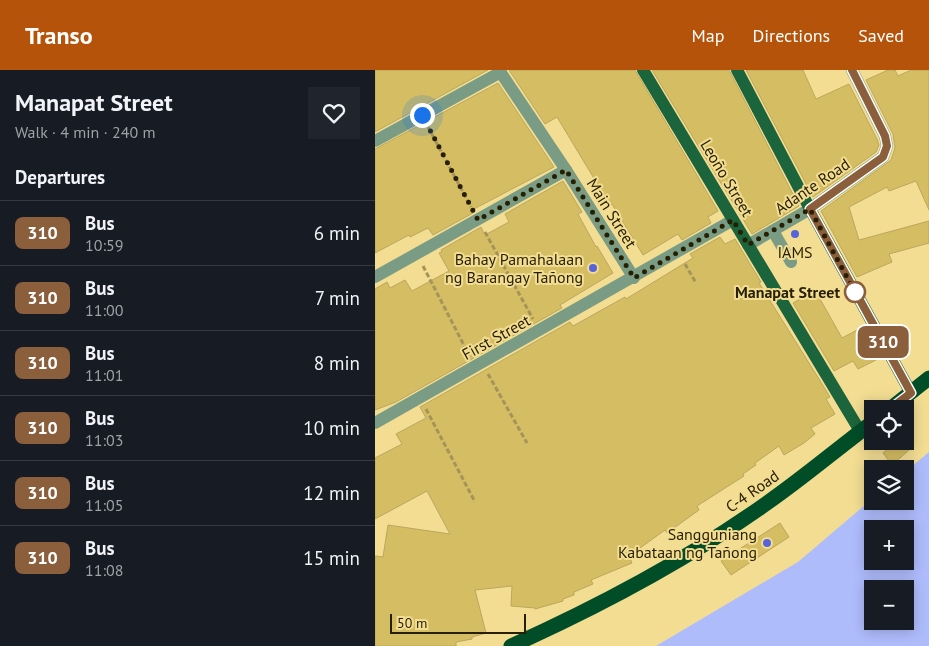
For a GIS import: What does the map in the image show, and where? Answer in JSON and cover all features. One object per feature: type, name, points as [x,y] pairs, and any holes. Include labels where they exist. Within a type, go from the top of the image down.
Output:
[{"type":"highway","points":[[902,400],[929,378]]},
{"type":"highway","name":"C-4 Road","points":[[511,646],[607,600],[699,548],[795,483],[864,428]]},
{"type":"main road","name":"Leoño Street","points":[[643,70],[860,431]]},
{"type":"main road","points":[[737,70],[810,209],[911,393]]},
{"type":"street","name":"Adante Road","points":[[748,245],[810,209],[883,157],[887,146],[885,136],[852,70]]},
{"type":"street","points":[[375,141],[500,71]]},
{"type":"street","name":"Main Street","points":[[500,71],[566,170],[634,278]]},
{"type":"street","points":[[375,277],[566,170]]},
{"type":"street","points":[[634,278],[733,220]]},
{"type":"street","points":[[773,231],[791,262]]},
{"type":"street","name":"First Street","points":[[375,424],[634,278]]},
{"type":"path","points":[[422,115],[540,331]]},
{"type":"path","points":[[679,252],[696,282]]},
{"type":"path","points":[[417,254],[479,365],[527,443]]},
{"type":"path","points":[[420,398],[475,502]]},
{"type":"water","points":[[929,452],[929,646],[656,646],[798,562],[864,506],[864,510],[914,510],[914,464]]},
{"type":"building","points":[[375,70],[488,70],[375,132]]},
{"type":"building","points":[[509,70],[635,70],[718,211],[708,217],[711,223],[682,240],[678,234],[643,255],[612,204],[610,205],[557,117],[545,124]]},
{"type":"building","points":[[652,70],[729,70],[799,206],[752,234]]},
{"type":"building","points":[[746,70],[803,70],[816,99],[849,84],[877,139],[879,145],[876,152],[813,197]]},
{"type":"building","points":[[888,70],[895,70],[898,76],[911,70],[929,70],[929,210],[916,181],[889,191],[887,187],[849,207],[859,240],[929,221],[929,243],[889,254],[892,262],[857,277],[821,211],[891,160],[895,148],[893,134],[866,80]]},
{"type":"building","points":[[498,83],[554,167],[472,210],[473,213],[433,235],[428,228],[410,237],[409,235],[375,253],[375,149]]},
{"type":"building","points":[[563,181],[582,212],[578,214],[613,273],[560,305],[562,308],[396,402],[375,410],[375,289],[387,282],[390,288],[405,280],[412,291],[449,271],[439,253],[442,252],[441,250],[481,227],[485,235],[509,222],[505,214]]},
{"type":"building","points":[[720,237],[725,244],[735,239],[761,282],[759,283],[830,397],[826,399],[835,414],[811,428],[815,434],[804,443],[784,455],[779,446],[755,463],[756,465],[743,474],[744,476],[697,506],[699,510],[667,533],[665,530],[629,556],[632,563],[591,580],[593,584],[574,592],[574,595],[563,599],[563,601],[535,609],[511,606],[512,586],[475,590],[486,633],[472,637],[472,639],[456,642],[456,646],[375,646],[375,556],[383,557],[388,525],[450,534],[427,491],[375,519],[375,458],[402,444],[396,434],[426,418],[420,407],[570,322],[573,326],[625,297],[626,299],[693,258],[690,254]]},
{"type":"building","points":[[815,290],[842,338],[859,329],[876,360],[858,369],[853,361],[834,371],[793,303]]},
{"type":"building","points":[[886,450],[909,450],[898,460],[888,460],[883,453]]},
{"type":"building","points":[[780,523],[789,537],[731,575],[721,561]]},
{"type":"bus line","name":"310","points":[[852,70],[885,136],[887,146],[883,157],[810,209],[911,393],[902,400]]},
{"type":"place","name":"IAMS","points":[[795,234]]},
{"type":"place","name":"Bahay Pamahalaan ng Barangay Tañong","points":[[593,268]]},
{"type":"place","name":"Manapat Street","points":[[855,292]]},
{"type":"place","name":"Sangguniang Kabataan ng Tañong","points":[[767,543]]},
{"type":"route","points":[[422,115],[478,220],[566,170],[634,278],[733,220],[748,245],[810,209],[855,292]]}]
